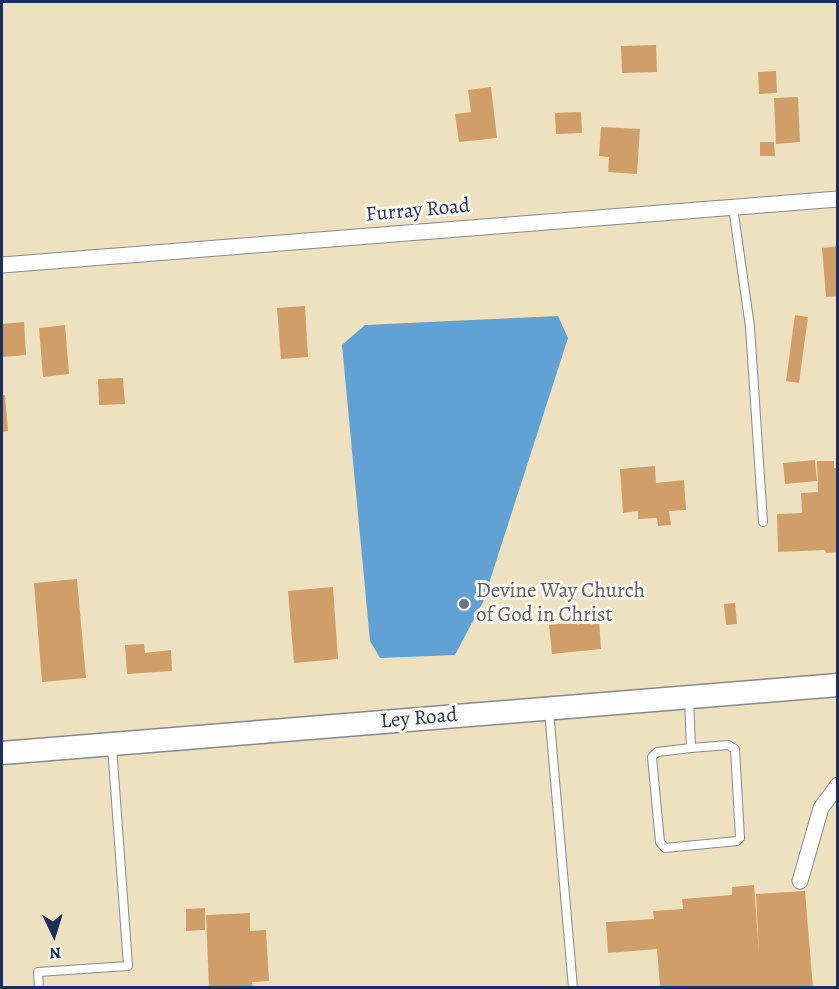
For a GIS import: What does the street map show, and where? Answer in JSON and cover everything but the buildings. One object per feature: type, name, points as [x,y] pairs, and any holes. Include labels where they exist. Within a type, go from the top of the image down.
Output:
[{"type":"main road","name":"Ley Road","points":[[2,753],[837,685]]},
{"type":"street","name":"Furray Road","points":[[2,265],[837,199]]},
{"type":"street","points":[[800,881],[821,808],[837,785]]},
{"type":"lane","points":[[733,207],[750,327],[763,522]]},
{"type":"lane","points":[[689,697],[691,748]]},
{"type":"lane","points":[[548,709],[573,987]]},
{"type":"lane","points":[[39,987],[38,972],[128,966],[112,744]]},
{"type":"lane","points":[[729,745],[735,750],[740,838],[737,841],[665,848],[661,845],[652,757],[657,752],[691,748],[729,745]]},
{"type":"water","points":[[558,316],[568,338],[483,602],[455,655],[380,658],[370,641],[342,345],[365,325]]},
{"type":"place","name":"Devine Way Church of God in Christ","points":[[464,604]]}]
